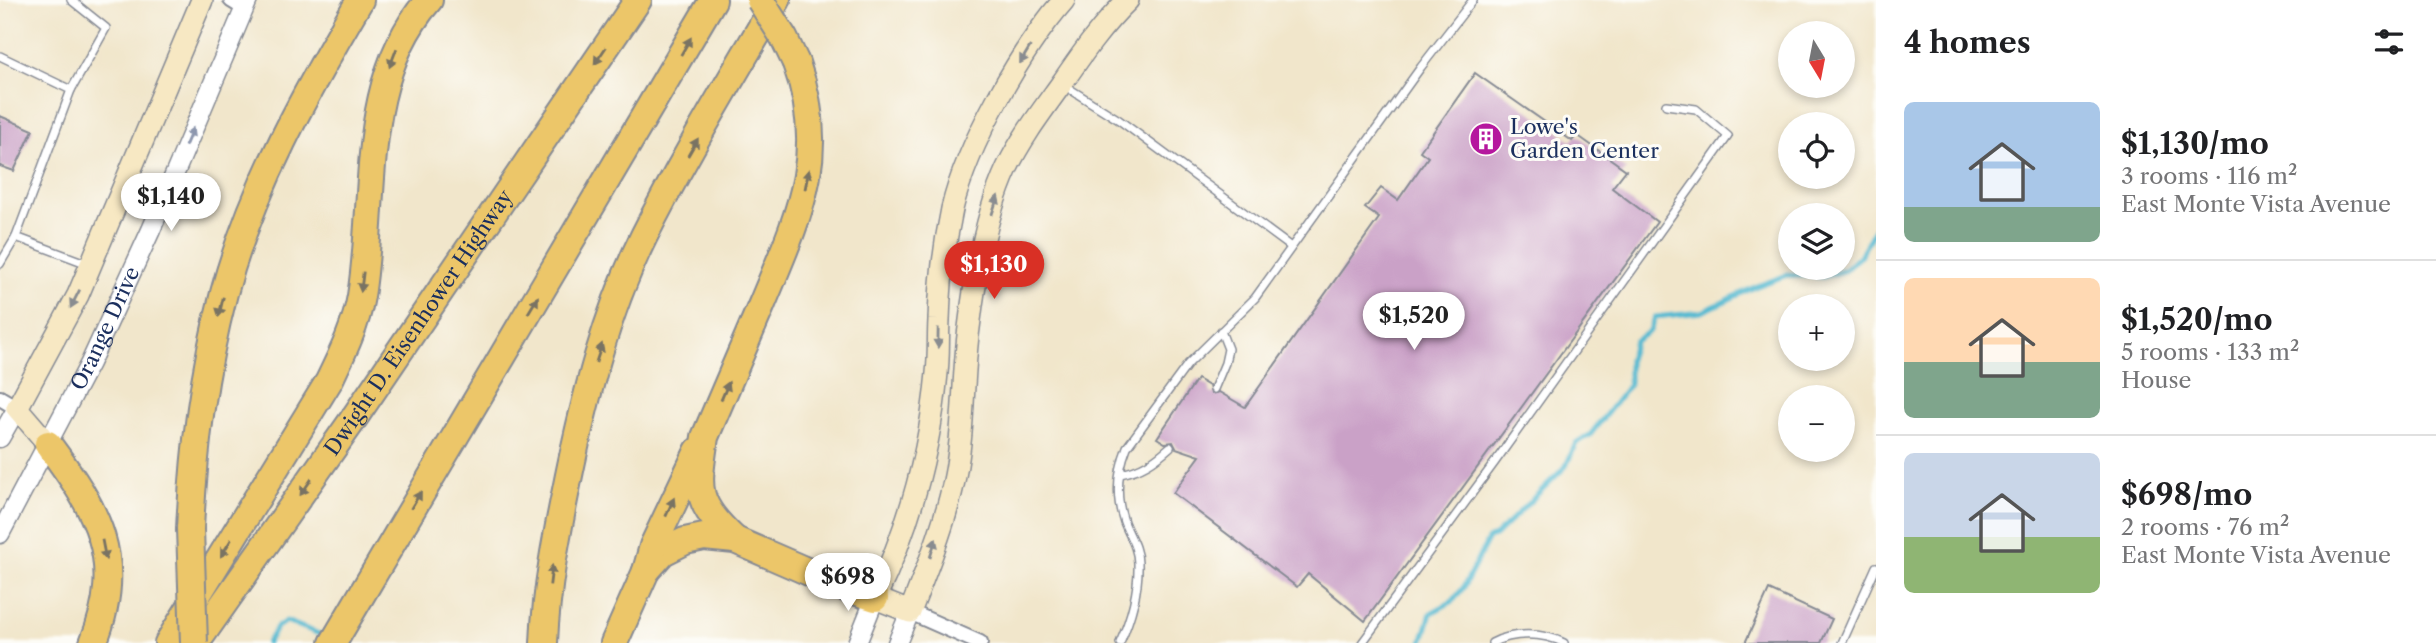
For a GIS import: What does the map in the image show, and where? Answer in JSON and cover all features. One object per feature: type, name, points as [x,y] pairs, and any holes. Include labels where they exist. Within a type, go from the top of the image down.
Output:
[{"type":"highway","points":[[241,241],[248,206],[268,139],[303,64],[341,0]]},
{"type":"highway","points":[[195,643],[190,529],[194,449],[204,383],[224,292],[270,167],[309,86],[360,0]]},
{"type":"highway","points":[[168,643],[329,381],[349,339],[360,299],[369,228],[376,120],[385,80],[398,45],[429,0]]},
{"type":"highway","name":"Dwight D. Eisenhower Highway","points":[[195,643],[350,424],[638,0]]},
{"type":"highway","points":[[339,634],[713,0]]},
{"type":"highway","points":[[614,643],[687,469],[705,438],[800,209],[811,149],[811,122],[806,89],[779,28],[760,0]]},
{"type":"highway","points":[[544,643],[553,551],[578,431],[596,363],[621,289],[643,237],[777,0]]},
{"type":"highway","points":[[705,438],[699,477],[702,499],[712,517],[735,540]]},
{"type":"highway","points":[[48,444],[80,486],[100,531],[106,556],[106,601],[93,643]]},
{"type":"highway","points":[[646,571],[663,552],[685,541],[704,537],[735,540],[875,598]]},
{"type":"main road","name":"Orange Drive","points":[[8,403],[78,295],[202,0]]},
{"type":"main road","points":[[1065,0],[1045,21],[993,109],[968,160],[956,195],[944,253],[937,373],[926,453],[892,563],[875,598],[910,612],[929,565],[954,480],[962,438],[968,331],[977,272],[1006,170],[1028,128],[1090,43],[1128,0]]},
{"type":"main road","points":[[8,403],[48,444]]},
{"type":"street","name":"Orange Drive","points":[[0,534],[90,363],[151,230],[241,3]]},
{"type":"street","name":"Orange Drive","points":[[0,438],[8,403]]},
{"type":"street","points":[[857,643],[875,598]]},
{"type":"street","points":[[897,643],[910,612],[980,643]]},
{"type":"lane","points":[[0,264],[16,237],[71,90],[106,27],[71,0]]},
{"type":"lane","points":[[1120,643],[1130,619],[1138,561],[1123,520],[1118,496],[1121,462],[1127,447],[1188,364],[1255,298],[1421,67],[1473,0]]},
{"type":"lane","points":[[0,56],[71,90]]},
{"type":"lane","points":[[1061,84],[1119,120],[1291,247]]},
{"type":"lane","points":[[1362,643],[1728,136],[1696,109],[1666,105]]},
{"type":"lane","points":[[16,237],[90,265]]},
{"type":"lane","points":[[1214,389],[1228,349],[1221,331]]},
{"type":"lane","points":[[1120,474],[1137,471],[1153,462],[1170,447]]},
{"type":"lane","points":[[1842,643],[1876,567]]},
{"type":"lane","points":[[1492,643],[1503,637],[1545,636],[1564,643]]},
{"type":"building","points":[[1475,73],[1572,141],[1577,135],[1626,170],[1612,188],[1657,222],[1365,621],[1308,574],[1297,587],[1173,493],[1200,456],[1176,448],[1173,442],[1165,443],[1157,438],[1197,379],[1209,386],[1211,394],[1219,392],[1245,407],[1379,218],[1365,208],[1381,188],[1398,200],[1428,157],[1420,151]]},
{"type":"building","points":[[0,116],[33,130],[14,171],[0,166]]},
{"type":"building","points":[[1769,590],[1832,619],[1821,643],[1745,643]]},
{"type":"waterway","points":[[1422,643],[1431,613],[1453,601],[1463,588],[1489,538],[1495,536],[1566,466],[1576,443],[1590,435],[1629,385],[1629,359],[1635,341],[1650,331],[1655,317],[1702,312],[1787,275],[1823,277],[1845,270],[1860,256],[1876,227]]},
{"type":"waterway","points":[[267,643],[277,627],[286,621],[327,637]]},
{"type":"place","name":"Lowe's Garden Center","points":[[1486,139]]}]
